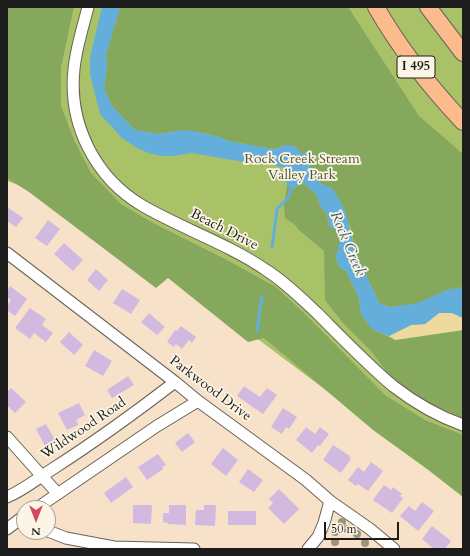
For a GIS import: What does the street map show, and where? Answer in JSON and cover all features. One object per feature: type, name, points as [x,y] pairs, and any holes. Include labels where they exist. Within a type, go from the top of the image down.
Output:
[{"type":"highway","name":"I 495","points":[[376,7],[412,61],[442,99],[463,122]]},
{"type":"highway","points":[[428,7],[463,54]]},
{"type":"street","name":"Beach Drive","points":[[88,7],[74,68],[74,103],[83,138],[96,161],[113,183],[122,192],[144,206],[246,257],[273,274],[295,292],[392,386],[433,412],[463,424]]},
{"type":"street","name":"Parkwood Drive","points":[[7,254],[176,382],[198,401],[306,480],[330,501],[370,529],[394,549]]},
{"type":"street","name":"Wildwood Road","points":[[7,497],[18,492],[126,419],[176,382]]},
{"type":"street","points":[[49,500],[157,426],[198,401]]},
{"type":"street","points":[[7,437],[58,494]]},
{"type":"street","points":[[308,549],[318,537],[324,523],[330,501]]},
{"type":"street","points":[[7,529],[16,522]]},
{"type":"street","points":[[56,535],[114,547],[194,549]]},
{"type":"green space","name":"Rock Creek Stream Valley Park","points":[[7,7],[463,7],[463,493],[239,325],[96,213],[7,181]]},
{"type":"green space","points":[[7,7],[74,7],[61,67],[61,106],[75,142],[91,173],[121,204],[153,223],[227,260],[276,287],[307,316],[385,395],[425,420],[463,435],[463,497],[373,430],[264,338],[248,342],[168,278],[156,288],[29,192],[7,178]]},
{"type":"green space","points":[[120,7],[348,7],[419,116],[463,154],[463,287],[447,290],[419,303],[390,307],[380,304],[356,253],[351,228],[330,187],[321,184],[310,172],[310,159],[286,145],[274,149],[228,141],[203,133],[183,130],[159,134],[135,130],[112,106],[104,88],[107,67],[106,55]]},
{"type":"green space","points":[[300,183],[307,185],[317,196],[320,206],[327,214],[329,226],[339,231],[340,240],[336,258],[339,267],[346,271],[359,298],[361,314],[373,330],[396,340],[463,330],[463,418],[426,402],[388,374],[372,352],[343,323],[325,300],[324,251],[285,218],[284,206],[287,186],[294,189]]},
{"type":"sand","points":[[439,313],[452,313],[463,318],[463,330],[395,340],[389,336],[411,325],[425,324]]},
{"type":"water","name":"Rock Creek","points":[[102,7],[120,7],[106,55],[107,67],[104,88],[112,106],[135,130],[159,134],[183,130],[193,131],[219,137],[228,141],[274,149],[286,145],[295,146],[301,154],[306,152],[310,159],[310,172],[321,184],[330,187],[335,192],[345,210],[356,253],[380,304],[390,307],[418,303],[447,290],[463,287],[463,318],[452,313],[439,313],[425,324],[411,325],[389,336],[373,330],[361,314],[359,298],[346,271],[339,267],[336,257],[340,240],[339,231],[329,226],[327,214],[320,206],[317,196],[307,185],[300,183],[294,189],[287,186],[284,168],[262,162],[244,162],[192,153],[161,156],[148,153],[137,148],[122,138],[100,114],[90,74],[90,57]]},
{"type":"building","points":[[7,207],[23,218],[16,227],[7,221]]},
{"type":"building","points":[[48,220],[60,229],[47,246],[35,238]]},
{"type":"building","points":[[64,243],[83,260],[73,271],[54,254]]},
{"type":"building","points":[[96,269],[108,280],[99,291],[87,280]]},
{"type":"building","points":[[10,286],[27,299],[15,316],[7,310],[7,306],[11,300],[7,297],[7,291]]},
{"type":"building","points":[[122,289],[140,300],[131,314],[113,303]]},
{"type":"building","points":[[30,308],[46,319],[42,325],[53,333],[46,342],[34,333],[30,339],[15,328]]},
{"type":"building","points":[[149,313],[165,327],[157,335],[141,322]]},
{"type":"building","points":[[181,326],[196,337],[192,343],[189,340],[182,349],[176,344],[174,347],[167,342],[175,330],[177,331]]},
{"type":"building","points":[[69,332],[83,345],[74,355],[60,342]]},
{"type":"building","points":[[94,350],[112,361],[103,376],[85,366]]},
{"type":"building","points":[[128,376],[134,385],[112,398],[107,390]]},
{"type":"building","points":[[244,386],[260,397],[267,388],[277,395],[263,414],[237,396]]},
{"type":"building","points":[[11,388],[26,402],[15,413],[7,405],[7,392]]},
{"type":"building","points":[[79,403],[85,415],[76,420],[78,425],[67,430],[58,413]]},
{"type":"building","points":[[283,408],[297,417],[289,429],[286,427],[282,434],[271,427]]},
{"type":"building","points":[[46,424],[55,440],[45,446],[36,429]]},
{"type":"building","points":[[306,427],[315,434],[320,427],[329,434],[320,446],[318,445],[312,453],[296,440]]},
{"type":"building","points":[[188,433],[195,442],[182,452],[175,443]]},
{"type":"building","points":[[333,445],[350,456],[349,458],[351,459],[341,473],[323,460]]},
{"type":"building","points":[[223,448],[238,460],[226,476],[211,464]]},
{"type":"building","points":[[158,454],[166,465],[162,467],[163,469],[147,480],[138,467]]},
{"type":"building","points":[[371,462],[383,471],[368,491],[358,484],[356,486],[348,480],[358,467],[364,472]]},
{"type":"building","points":[[248,469],[263,480],[254,492],[239,482]]},
{"type":"building","points":[[126,477],[133,487],[111,503],[104,493]]},
{"type":"building","points":[[384,485],[391,490],[393,487],[402,494],[400,496],[403,498],[392,513],[373,500]]},
{"type":"building","points":[[279,489],[299,509],[284,524],[268,508],[273,503],[269,499]]},
{"type":"building","points":[[422,502],[434,511],[418,531],[400,516],[409,506],[415,511]]},
{"type":"building","points":[[133,505],[152,505],[151,524],[133,523]]},
{"type":"building","points":[[169,505],[186,505],[186,525],[168,524],[163,522],[163,513],[169,513]]},
{"type":"building","points":[[204,505],[216,505],[215,526],[195,525],[196,510],[204,510]]},
{"type":"building","points":[[228,511],[256,511],[256,525],[228,525]]},
{"type":"building","points":[[432,526],[451,541],[445,549],[434,549],[422,539]]},
{"type":"waterway","points":[[272,247],[277,209],[289,197],[292,184]]},
{"type":"waterway","points":[[257,331],[262,296]]}]
